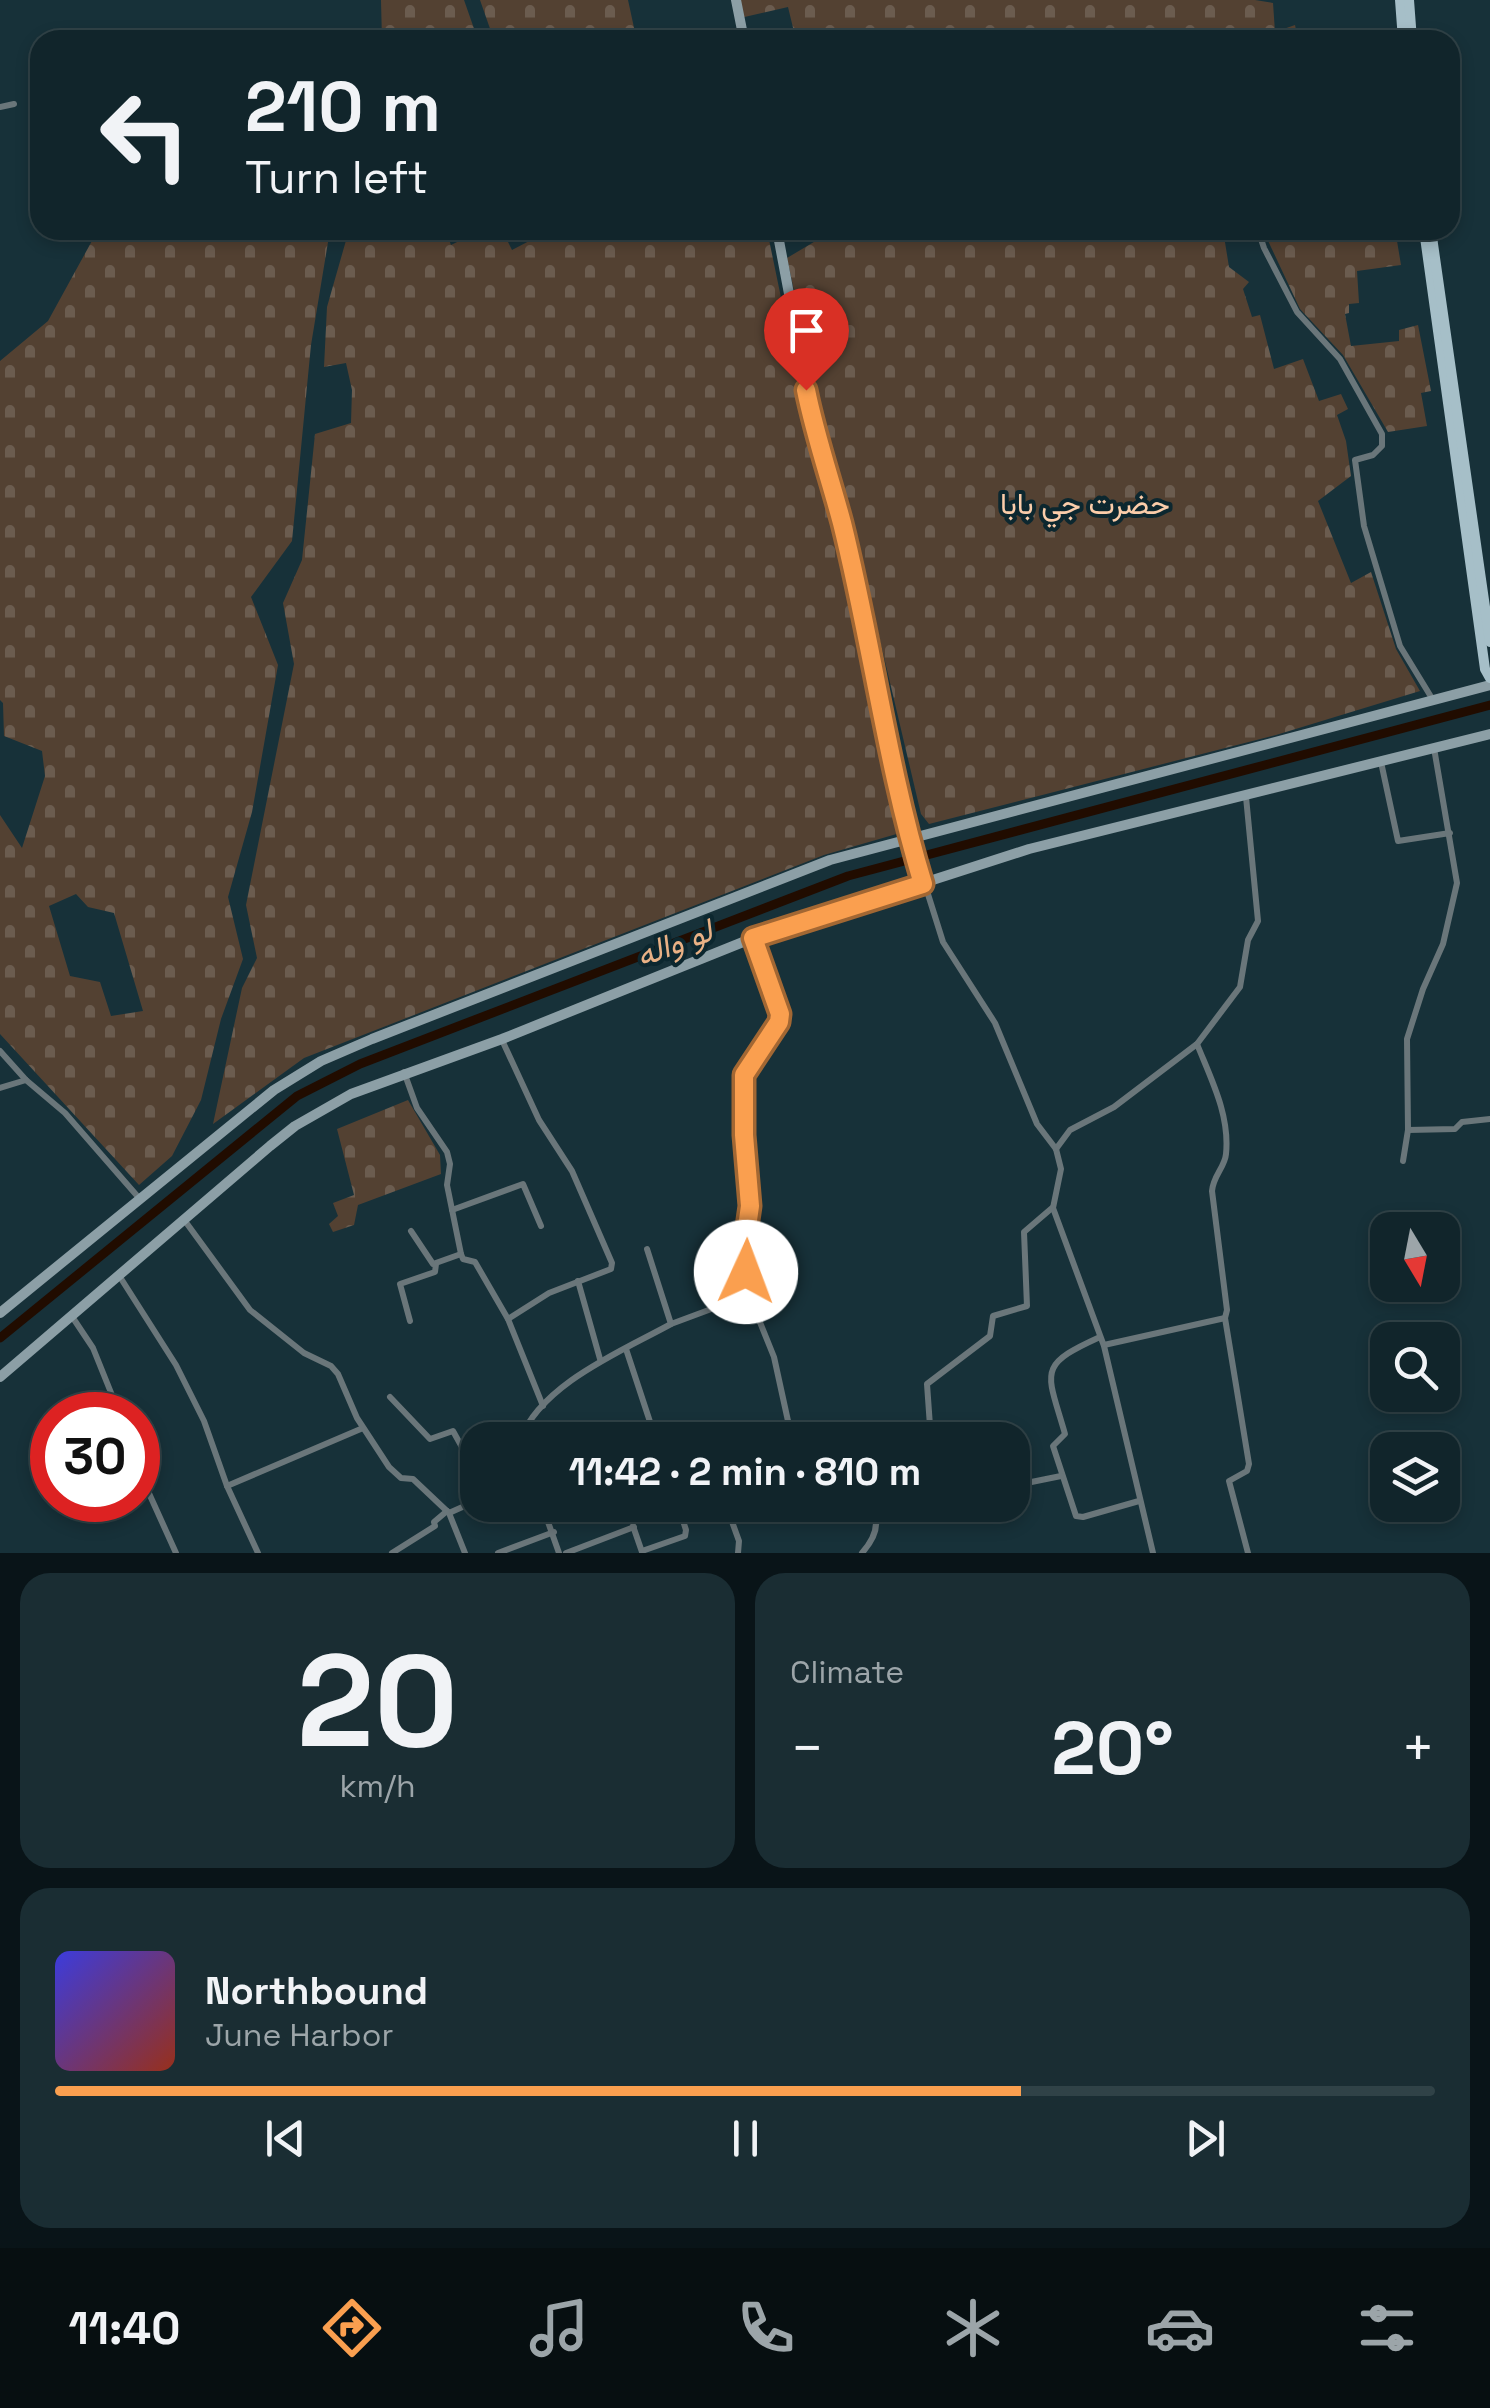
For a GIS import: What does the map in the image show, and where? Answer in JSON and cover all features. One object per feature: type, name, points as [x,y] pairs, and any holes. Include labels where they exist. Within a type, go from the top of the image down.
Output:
[{"type":"main road","points":[[1400,0],[1409,30]]},
{"type":"main road","points":[[1405,30],[1409,0]]},
{"type":"main road","points":[[1426,240],[1490,642]]},
{"type":"main road","points":[[1433,240],[1484,668],[1490,682]]},
{"type":"street","points":[[736,0],[742,30]]},
{"type":"street","points":[[0,107],[14,104]]},
{"type":"street","points":[[779,240],[818,448],[842,522],[922,881],[943,942],[995,1023],[1037,1124],[1056,1149],[1061,1170],[1053,1208],[1102,1341],[1152,1553]]},
{"type":"street","points":[[1261,240],[1298,312],[1340,359],[1382,434],[1382,446],[1374,455],[1355,460],[1364,526],[1400,646],[1434,701]]},
{"type":"street","points":[[0,1313],[274,1090],[321,1061],[830,860],[912,842],[1434,701],[1490,682]]},
{"type":"street","points":[[0,1377],[295,1126],[351,1094],[502,1039],[753,938],[922,881],[1029,849],[1490,734]]},
{"type":"street","points":[[1402,1161],[1408,1130],[1407,1039],[1443,944],[1457,883],[1434,748]]},
{"type":"street","points":[[1380,762],[1398,841],[1450,833]]},
{"type":"street","points":[[1056,1149],[1070,1130],[1114,1107],[1198,1044],[1240,987],[1248,940],[1258,921],[1246,797]]},
{"type":"street","points":[[753,938],[780,1014],[779,1022],[744,1075],[750,1206],[744,1248],[749,1296],[774,1357],[789,1422]]},
{"type":"street","points":[[502,1039],[539,1120],[572,1171],[595,1229],[609,1252],[611,1269],[549,1294],[508,1319]]},
{"type":"street","points":[[1198,1044],[1224,1120],[1226,1158],[1212,1190],[1227,1310],[1224,1318],[1249,1464],[1247,1471],[1229,1480],[1248,1553]]},
{"type":"street","points":[[0,1051],[26,1080],[65,1112],[139,1198]]},
{"type":"street","points":[[404,1072],[417,1108],[447,1152],[447,1185],[461,1254],[475,1262],[508,1319],[542,1406]]},
{"type":"street","points":[[0,1088],[26,1080]]},
{"type":"street","points":[[1408,1130],[1454,1129],[1462,1122],[1490,1119]]},
{"type":"street","points":[[452,1210],[523,1184],[542,1226]]},
{"type":"street","points":[[930,1422],[927,1384],[990,1336],[993,1316],[1027,1306],[1024,1232],[1053,1208]]},
{"type":"street","points":[[185,1221],[250,1310],[304,1354],[338,1374],[363,1428],[389,1466],[401,1478],[412,1479],[448,1512],[465,1553]]},
{"type":"street","points":[[410,1320],[400,1284],[438,1270],[412,1230]]},
{"type":"street","points":[[647,1249],[672,1324]]},
{"type":"street","points":[[436,1264],[461,1254]]},
{"type":"street","points":[[120,1277],[176,1366],[204,1422],[227,1486],[258,1553]]},
{"type":"street","points":[[578,1281],[600,1359]]},
{"type":"street","points":[[532,1422],[542,1406],[600,1359],[672,1324],[749,1296]]},
{"type":"street","points":[[73,1318],[93,1348],[111,1392]]},
{"type":"street","points":[[1140,1501],[1076,1516],[1053,1446],[1065,1434],[1051,1386],[1053,1366],[1062,1354],[1102,1341],[1224,1318]]},
{"type":"street","points":[[626,1349],[650,1422]]},
{"type":"street","points":[[390,1397],[430,1439],[453,1431],[460,1442]]},
{"type":"street","points":[[227,1486],[363,1428]]},
{"type":"street","points":[[1030,1482],[1061,1476]]},
{"type":"street","points":[[392,1553],[460,1506]]},
{"type":"street","points":[[160,1518],[176,1553]]},
{"type":"street","points":[[550,1522],[562,1553],[633,1525],[642,1552],[685,1536],[683,1522]]},
{"type":"street","points":[[732,1522],[739,1541],[738,1553]]},
{"type":"street","points":[[862,1553],[877,1522]]},
{"type":"street","points":[[498,1553],[554,1532]]},
{"type":"green space","points":[[381,0],[464,0],[474,30],[382,30]]},
{"type":"green space","points":[[480,0],[628,0],[634,30],[490,30]]},
{"type":"green space","points":[[737,0],[1255,0],[1273,3],[1275,30],[794,30],[788,7],[740,18]]},
{"type":"green space","points":[[92,240],[328,240],[311,345],[292,541],[251,597],[278,665],[252,812],[228,897],[243,959],[221,1019],[201,1100],[172,1156],[139,1185],[0,1034],[0,815],[22,848],[45,776],[42,751],[4,736],[0,700],[0,361],[48,321]],"holes":[[[76,894],[88,907],[114,913],[143,1011],[111,1016],[100,982],[70,976],[49,906]]]},
{"type":"green space","points":[[346,240],[449,240],[451,245],[461,240],[507,240],[512,250],[531,240],[769,240],[813,452],[836,524],[900,833],[824,855],[304,1058],[213,1124],[242,988],[257,958],[246,905],[294,664],[283,603],[302,560],[315,434],[351,423],[352,390],[346,363],[324,367],[327,307]]},
{"type":"green space","name":"حضرت جي بابا","points":[[817,240],[1225,240],[1229,267],[1249,282],[1243,289],[1252,317],[1260,315],[1274,369],[1303,359],[1319,401],[1341,394],[1348,409],[1337,415],[1351,476],[1318,501],[1351,583],[1371,572],[1396,649],[1420,691],[1276,735],[929,824],[921,814],[851,517],[815,389],[787,258]]},
{"type":"green space","points":[[1268,240],[1397,240],[1401,265],[1357,271],[1359,303],[1349,304],[1349,313],[1345,314],[1351,346],[1399,341],[1399,330],[1418,325],[1431,391],[1421,393],[1427,426],[1388,432],[1343,355],[1300,309]]},
{"type":"green space","points":[[408,1100],[440,1155],[441,1174],[358,1205],[354,1225],[333,1232],[329,1224],[338,1216],[333,1203],[354,1195],[337,1129]]},
{"type":"waterway","name":"لو واله","points":[[0,1338],[297,1096],[360,1064],[848,876],[1490,705]]},
{"type":"route","points":[[746,1272],[744,1248],[750,1206],[744,1075],[779,1022],[780,1014],[753,938],[923,884],[905,822],[842,522],[818,448],[806,390]]}]
